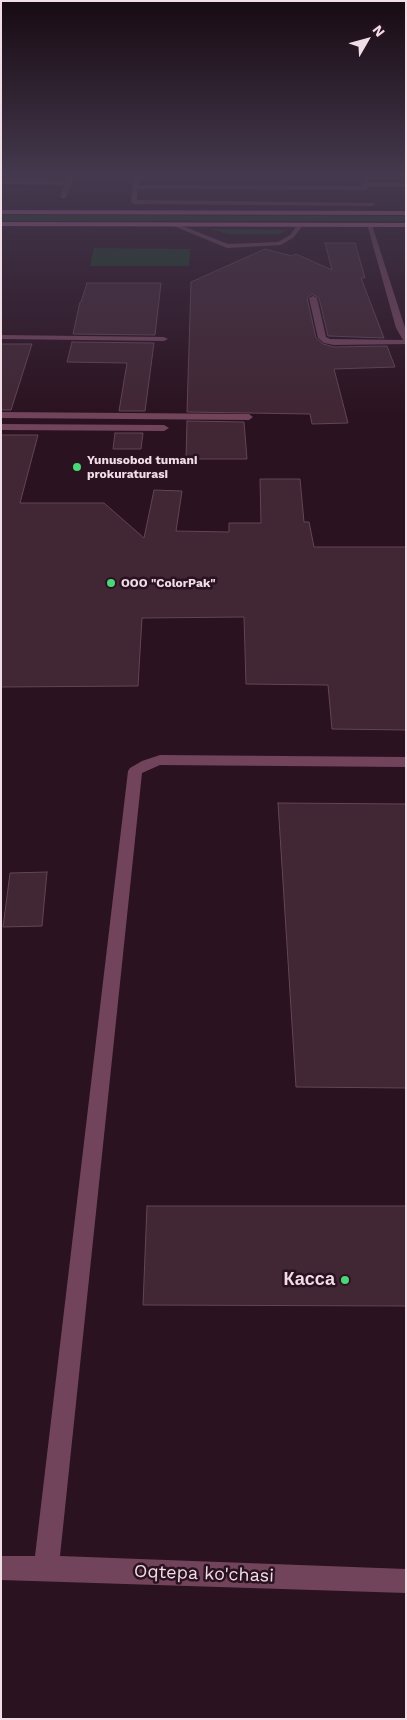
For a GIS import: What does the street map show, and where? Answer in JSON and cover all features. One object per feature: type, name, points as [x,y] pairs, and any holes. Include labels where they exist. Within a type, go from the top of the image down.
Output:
[{"type":"street","points":[[312,298],[322,338],[327,341],[334,343],[406,340],[400,328],[379,257]]},
{"type":"street","points":[[1,337],[164,340]]},
{"type":"street","points":[[1,415],[249,417]]},
{"type":"street","points":[[1,427],[164,428]]},
{"type":"street","points":[[46,1568],[135,771],[147,764],[160,760],[406,762]]},
{"type":"street","name":"Oqtepa ko'chasi","points":[[1,1568],[406,1581]]},
{"type":"green space","points":[[92,257],[190,257],[189,266],[90,266]]},
{"type":"building","points":[[246,257],[303,257],[332,270],[329,257],[359,257],[365,278],[361,278],[384,338],[328,336],[319,298],[312,294],[307,298],[316,338],[323,344],[334,347],[387,346],[395,367],[334,369],[348,423],[312,424],[310,414],[187,412],[191,282]]},
{"type":"building","points":[[87,283],[161,283],[155,335],[73,334],[80,302]]},
{"type":"building","points":[[72,342],[154,343],[145,411],[119,411],[127,363],[67,362]]},
{"type":"building","points":[[1,344],[32,344],[11,410],[1,410]]},
{"type":"building","points":[[187,421],[244,422],[247,459],[186,459]]},
{"type":"building","points":[[115,433],[143,433],[141,449],[113,449]]},
{"type":"building","points":[[1,435],[38,435],[20,503],[104,503],[144,538],[154,490],[182,491],[176,531],[229,532],[229,523],[261,523],[260,479],[300,479],[304,522],[309,522],[314,547],[406,547],[406,730],[332,729],[328,685],[246,684],[244,617],[142,618],[138,686],[1,687]]},
{"type":"building","points":[[278,803],[406,804],[406,1088],[296,1087]]},
{"type":"building","points":[[47,872],[42,926],[3,927],[10,873]]},
{"type":"building","points":[[147,1206],[406,1206],[406,1306],[143,1305]]},
{"type":"place","name":"Yunusobod tumani prokuraturasi","points":[[77,467]]},
{"type":"place","name":"OOO \"ColorPak\"","points":[[111,583]]},
{"type":"place","name":"Касса","points":[[345,1280]]}]
